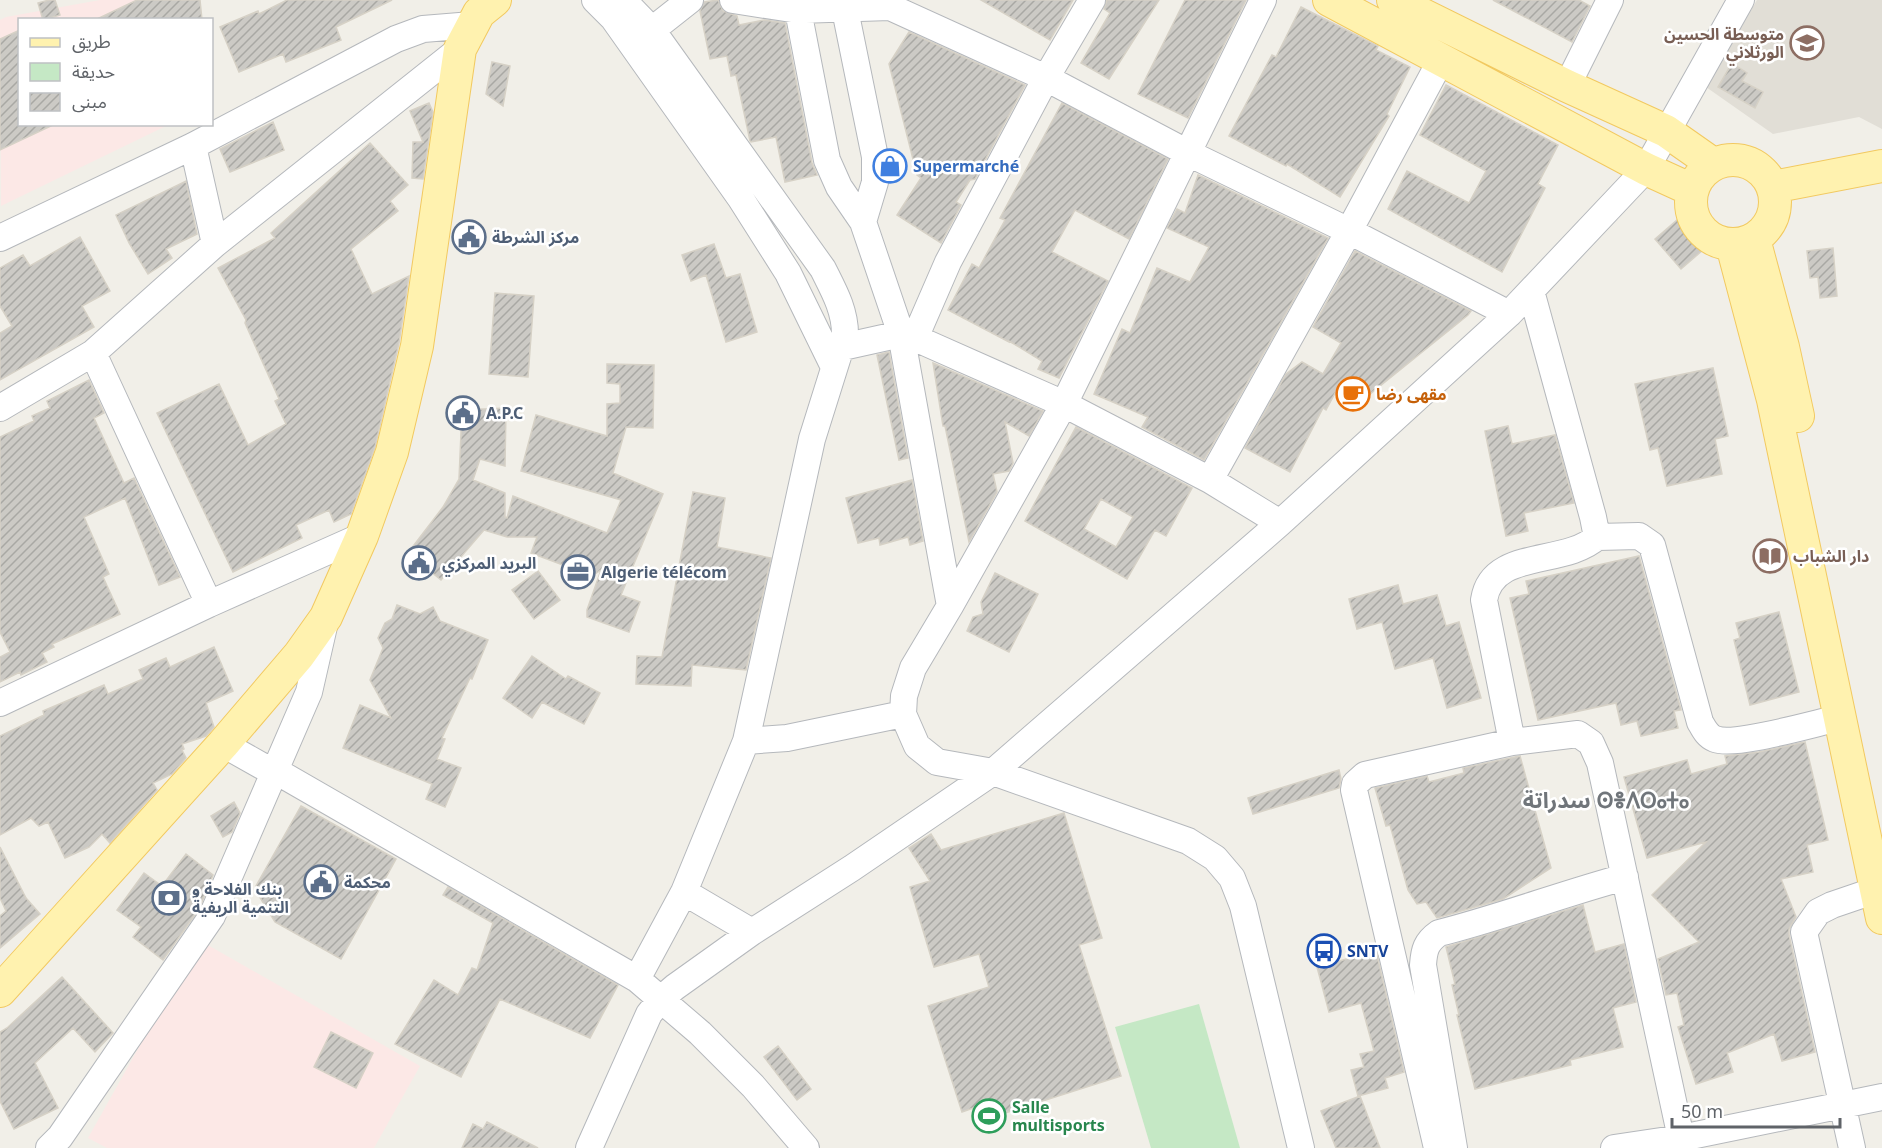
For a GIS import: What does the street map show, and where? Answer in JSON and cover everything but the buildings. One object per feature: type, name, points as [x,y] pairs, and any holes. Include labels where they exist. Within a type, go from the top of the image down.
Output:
[{"type":"main road","points":[[0,991],[223,744],[299,655],[326,617],[362,536],[392,452],[417,346],[466,37],[479,14],[495,0]]},
{"type":"main road","points":[[1329,0],[1646,169],[1692,190]]},
{"type":"main road","points":[[1394,0],[1567,86],[1666,131],[1713,164]]},
{"type":"main road","points":[[1727,160],[1741,160],[1755,165],[1766,174],[1773,187],[1776,202],[1773,216],[1766,230],[1743,242],[1717,242],[1704,233],[1695,221],[1691,206],[1692,190],[1700,175],[1713,164],[1727,160]]},
{"type":"main road","points":[[1773,187],[1882,166]]},
{"type":"main road","points":[[1743,242],[1773,400],[1879,904]]},
{"type":"main road","points":[[1743,242],[1783,347],[1882,816]]},
{"type":"street","points":[[595,0],[613,18],[741,199],[788,273],[834,355]]},
{"type":"street","points":[[623,0],[652,30],[823,269],[845,317],[845,334],[834,355],[812,440],[746,741],[684,892],[637,979]]},
{"type":"street","points":[[652,30],[690,0]]},
{"type":"street","points":[[734,0],[797,5],[892,4],[1047,78],[1188,153],[1349,231],[1509,314]]},
{"type":"street","points":[[908,336],[1047,78],[1092,0]]},
{"type":"street","points":[[1263,0],[1064,404],[913,668],[904,696],[903,714],[917,746],[937,762],[993,772],[1188,841],[1215,858],[1232,878],[1243,906],[1301,1148]]},
{"type":"street","points":[[1567,86],[1610,0]]},
{"type":"street","points":[[589,1148],[649,1014],[661,999],[752,932],[852,868],[993,772],[1280,523],[1509,314],[1646,169],[1741,0]]},
{"type":"street","points":[[843,4],[875,157],[875,182],[863,222]]},
{"type":"street","points":[[797,5],[827,160],[839,187],[863,222],[908,336],[950,606]]},
{"type":"street","points":[[0,236],[193,146],[396,39],[423,29],[466,37]]},
{"type":"street","points":[[0,408],[93,353],[216,244],[466,37]]},
{"type":"street","points":[[1210,480],[1441,60]]},
{"type":"street","points":[[193,146],[216,244]]},
{"type":"street","points":[[1531,291],[1597,537]]},
{"type":"street","points":[[834,355],[908,336],[1064,404],[1210,480],[1280,523]]},
{"type":"street","points":[[93,353],[209,604]]},
{"type":"street","points":[[0,703],[209,604],[362,536]]},
{"type":"street","points":[[1512,742],[1484,600],[1485,589],[1490,579],[1505,567],[1567,553],[1590,543],[1597,537],[1638,536],[1652,545],[1700,722],[1712,738],[1735,742],[1840,717]]},
{"type":"street","points":[[61,1144],[212,916],[309,692],[326,617]]},
{"type":"street","points":[[746,741],[787,738],[903,714]]},
{"type":"street","points":[[1437,1148],[1354,790],[1355,784],[1365,776],[1512,742],[1578,734],[1591,743],[1600,763],[1682,1138]]},
{"type":"street","points":[[223,744],[262,766],[276,771],[637,979],[700,1033],[753,1086],[806,1148]]},
{"type":"street","points":[[1454,1148],[1423,965],[1426,946],[1430,939],[1439,933],[1527,908],[1563,894],[1625,878]]},
{"type":"street","points":[[684,892],[752,932]]},
{"type":"street","points":[[1852,1148],[1804,932],[1818,912],[1832,904],[1879,904]]},
{"type":"street","points":[[1629,1147],[1882,1097]]},
{"type":"shaded area","points":[[100,0],[140,0],[147,18],[18,18],[18,126],[166,126],[1,206],[0,20]]},
{"type":"shaded area","name":"متوسطة الحسين الورثلاني","points":[[1757,0],[1882,0],[1882,129],[1859,117],[1773,134],[1706,87]]},
{"type":"shaded area","points":[[199,940],[420,1066],[374,1148],[107,1148],[88,1138]]},
{"type":"green space","points":[[1199,1004],[1240,1148],[1151,1148],[1115,1027]]},
{"type":"place","name":"متوسطة الحسين الورثلاني","points":[[1807,43]]},
{"type":"place","name":"Supermarché","points":[[890,166]]},
{"type":"place","name":"مركز الشرطة","points":[[469,237]]},
{"type":"place","name":"مقهى رضا","points":[[1353,394]]},
{"type":"place","name":"A.P.C","points":[[463,413]]},
{"type":"place","name":"دار الشباب","points":[[1770,556]]},
{"type":"place","name":"البريد المركزي","points":[[419,563]]},
{"type":"place","name":"Algerie télécom","points":[[578,572]]},
{"type":"place","name":"محكمة","points":[[321,882]]},
{"type":"place","name":"بنك الفلاحة و التنمية الريفية","points":[[169,898]]},
{"type":"place","name":"SNTV","points":[[1324,951]]},
{"type":"place","name":"Salle multisports","points":[[989,1116]]},
{"type":"district","name":"سدراتة ⵙⴻⴷⵔⴰⵜⴰ","points":[[1606,800]]}]
